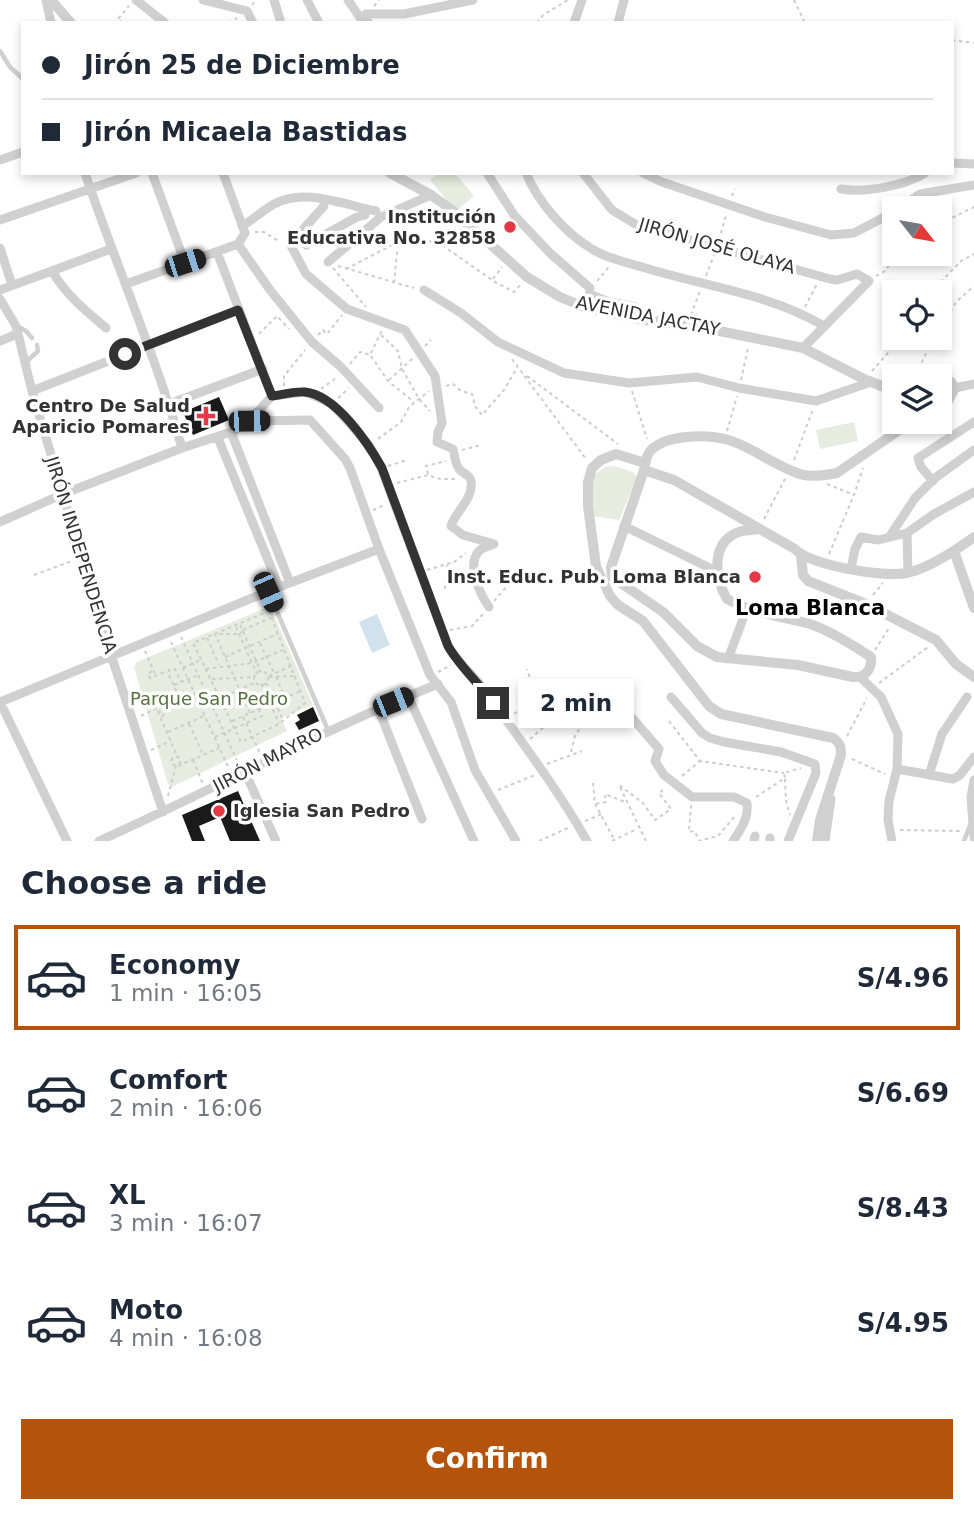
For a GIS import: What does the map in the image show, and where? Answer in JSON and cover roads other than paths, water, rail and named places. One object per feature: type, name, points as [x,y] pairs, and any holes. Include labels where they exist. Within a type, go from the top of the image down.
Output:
[{"type":"street","points":[[49,0],[51,21]]},
{"type":"street","points":[[49,0],[69,21]]},
{"type":"street","points":[[135,0],[162,21]]},
{"type":"street","points":[[203,0],[247,11],[252,21]]},
{"type":"street","points":[[274,0],[280,21]]},
{"type":"street","points":[[306,0],[318,21]]},
{"type":"street","points":[[348,0],[360,19],[404,14],[473,0]]},
{"type":"street","points":[[575,21],[582,0]]},
{"type":"street","points":[[619,21],[624,0]]},
{"type":"street","points":[[0,160],[21,153]]},
{"type":"street","points":[[954,163],[974,164]]},
{"type":"street","points":[[86,175],[169,404],[182,448]]},
{"type":"street","points":[[0,220],[131,175]]},
{"type":"street","points":[[153,175],[185,263]]},
{"type":"street","points":[[224,175],[244,229]]},
{"type":"street","name":"AVENIDA JACTAY","points":[[394,175],[452,210],[527,277],[560,297],[584,307],[645,320],[803,348],[882,386]]},
{"type":"street","points":[[488,175],[514,215],[589,291],[609,302],[636,307],[645,320]]},
{"type":"street","points":[[527,175],[554,217],[592,249],[616,259],[760,299],[801,314],[824,326],[803,348]]},
{"type":"street","name":"JIRÓN JOSÉ OLAYA","points":[[585,175],[612,211],[635,224],[821,277],[837,280],[857,274],[869,281],[824,326]]},
{"type":"street","points":[[647,175],[765,217],[831,235],[854,233],[882,218]]},
{"type":"street","points":[[841,189],[868,190],[916,179],[922,175]]},
{"type":"street","points":[[917,196],[974,185]]},
{"type":"street","points":[[328,262],[381,217],[431,195]]},
{"type":"street","points":[[126,284],[238,244],[244,229],[274,203],[293,197],[328,200],[376,211]]},
{"type":"street","points":[[324,206],[290,244],[306,274],[347,309],[405,330],[435,376],[442,422],[437,442],[453,449],[457,466],[471,479],[464,508],[451,527],[463,534],[493,542],[492,546],[477,552],[474,560],[478,587],[489,607]]},
{"type":"street","points":[[306,245],[356,217],[365,215]]},
{"type":"street","points":[[238,244],[270,290],[312,342],[345,371],[379,408]]},
{"type":"street","points":[[0,248],[12,285]]},
{"type":"street","points":[[0,290],[110,248]]},
{"type":"street","points":[[217,252],[272,396]]},
{"type":"street","points":[[52,271],[72,300],[106,328]]},
{"type":"street","points":[[424,290],[461,313],[498,342],[564,373],[629,383],[697,377],[739,388],[816,401],[868,380]]},
{"type":"street","name":"JIRÓN INDEPENDENCIA","points":[[0,299],[17,330],[32,391],[111,655],[163,812]]},
{"type":"street","points":[[32,391],[238,310]]},
{"type":"street","points":[[0,341],[17,330]]},
{"type":"street","points":[[169,404],[263,369]]},
{"type":"street","points":[[952,384],[955,388]]},
{"type":"street","points":[[952,394],[955,388],[974,384]]},
{"type":"street","points":[[0,522],[63,494],[231,432],[249,421],[272,396],[305,392],[332,404],[369,445],[382,468],[454,657],[480,684],[541,769],[587,841]]},
{"type":"street","points":[[249,421],[310,420],[345,459],[430,676],[451,702],[475,770],[516,841]]},
{"type":"street","points":[[933,481],[921,467],[918,458],[974,422]]},
{"type":"street","points":[[231,432],[290,583]]},
{"type":"street","points":[[892,841],[889,801],[897,773],[898,734],[881,697],[861,678],[799,665],[717,657],[697,646],[663,611],[612,577],[611,567],[650,450],[661,444],[685,438],[725,439],[789,470],[807,476],[824,476],[837,472],[893,434]]},
{"type":"street","points":[[218,438],[279,587]]},
{"type":"street","points":[[890,536],[915,498],[974,450]]},
{"type":"street","points":[[817,841],[820,820],[841,755],[841,747],[833,738],[721,714],[709,706],[643,621],[618,605],[596,566],[588,482],[593,468],[601,460],[616,454],[674,480],[795,549],[801,556],[851,569],[891,575],[908,573],[954,551],[974,537]]},
{"type":"street","points":[[851,569],[860,537],[878,540],[907,533],[934,514],[974,492]]},
{"type":"street","points":[[624,526],[716,570]]},
{"type":"street","points":[[759,529],[741,531],[723,545],[716,570],[727,598],[747,608],[808,624],[871,657],[869,669],[861,678]]},
{"type":"street","points":[[907,533],[908,573]]},
{"type":"street","points":[[67,841],[0,702],[279,587],[379,550]]},
{"type":"street","points":[[954,551],[974,608]]},
{"type":"street","points":[[801,556],[803,575],[808,581],[866,604],[936,640],[956,664],[974,677]]},
{"type":"street","points":[[728,659],[747,608]]},
{"type":"street","name":"JIRÓN MAYRO","points":[[100,841],[264,764],[328,730],[438,684]]},
{"type":"street","points":[[408,696],[474,841]]},
{"type":"street","points":[[671,697],[702,733],[710,738],[724,743],[781,752],[815,764],[816,773],[788,841]]},
{"type":"street","points":[[929,775],[942,734],[967,697]]},
{"type":"street","points":[[378,708],[422,819]]},
{"type":"street","points":[[626,711],[659,749],[657,764],[673,783],[692,797],[734,797],[747,803],[745,822],[733,841]]},
{"type":"street","points":[[897,773],[953,779],[960,775],[974,757]]},
{"type":"street","points":[[240,774],[276,841]]},
{"type":"street","points":[[825,841],[833,780]]},
{"type":"street","points":[[971,835],[974,780]]},
{"type":"lane","points":[[0,51],[10,67],[21,77]]},
{"type":"lane","points":[[17,330],[26,331],[32,338]]},
{"type":"lane","points":[[25,363],[38,351],[37,345]]},
{"type":"lane","points":[[268,592],[328,730]]},
{"type":"lane","points":[[964,841],[971,835]]},
{"type":"water","points":[[377,614],[390,645],[372,653],[359,622]]},
{"type":"place","name":"Institución Educativa No. 32858","points":[[510,227]]},
{"type":"place","name":"Centro De Salud Aparicio Pomares","points":[[206,416]]},
{"type":"place","name":"Inst. Educ. Pub. Loma Blanca","points":[[755,577]]},
{"type":"place","name":"Iglesia San Pedro","points":[[219,811]]},
{"type":"district","name":"Loma Blanca","points":[[810,608]]},
{"type":"park label","name":"Parque San Pedro","points":[[209,699]]}]
